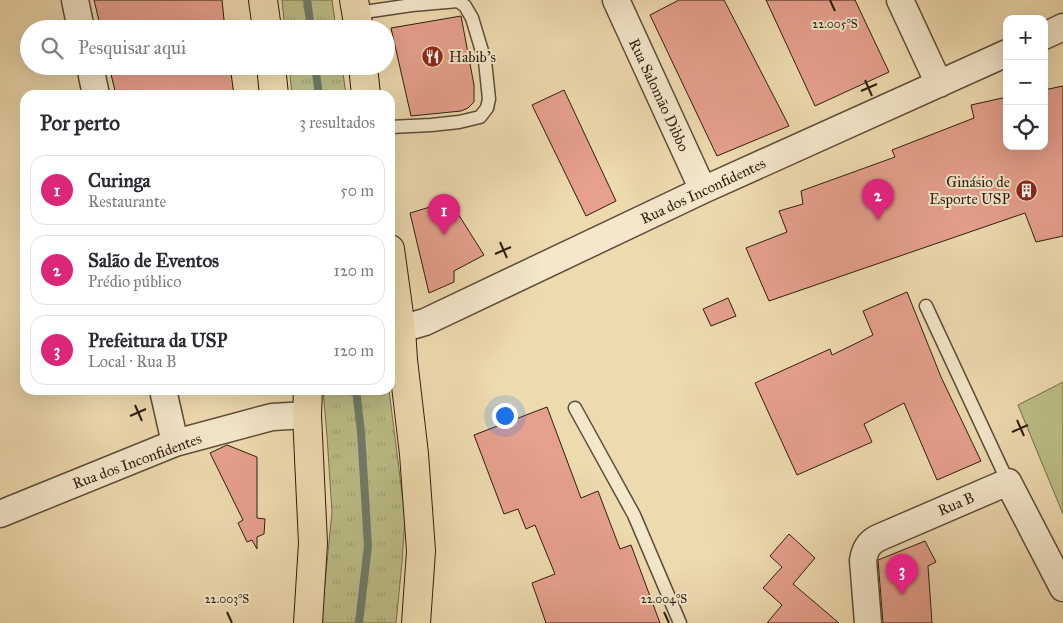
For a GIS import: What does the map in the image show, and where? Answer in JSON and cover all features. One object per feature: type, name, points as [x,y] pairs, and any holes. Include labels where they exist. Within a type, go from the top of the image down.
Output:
[{"type":"main road","points":[[263,0],[266,20]]},
{"type":"main road","points":[[272,75],[273,90]]},
{"type":"main road","points":[[364,75],[365,90]]},
{"type":"main road","points":[[395,285],[414,454],[421,551],[416,623]]},
{"type":"main road","points":[[307,402],[313,543],[308,623]]},
{"type":"street","points":[[75,0],[79,20]]},
{"type":"street","name":"Rua Salomão Dibbo","points":[[616,0],[703,190]]},
{"type":"street","points":[[900,0],[939,84]]},
{"type":"street","points":[[1048,34],[1063,27]]},
{"type":"street","name":"Rua dos Inconfidentes","points":[[401,329],[425,322],[703,190],[1003,55]]},
{"type":"street","points":[[92,75],[95,90]]},
{"type":"street","points":[[164,395],[175,443]]},
{"type":"street","name":"Rua dos Inconfidentes","points":[[0,514],[175,443],[272,417],[307,402]]},
{"type":"street","points":[[1008,482],[1063,588]]},
{"type":"street","name":"Rua B","points":[[868,623],[864,560],[869,544],[878,538],[1008,482]]},
{"type":"lane","points":[[357,14],[412,5],[458,1],[465,6],[472,18],[485,61],[489,99],[487,108],[480,117],[459,122],[395,127]]},
{"type":"lane","points":[[926,306],[1008,482]]},
{"type":"lane","points":[[575,408],[634,515],[680,623]]},
{"type":"green space","points":[[282,0],[332,0],[335,20],[284,20]]},
{"type":"green space","points":[[290,75],[343,75],[345,90],[291,90]]},
{"type":"green space","points":[[1063,382],[1063,514],[1018,405]]},
{"type":"green space","points":[[323,395],[390,395],[405,517],[396,623],[321,623],[332,512]]},
{"type":"building","points":[[94,0],[222,0],[224,20],[99,20]]},
{"type":"building","points":[[679,0],[724,0],[789,126],[717,156],[650,15]]},
{"type":"building","points":[[766,0],[855,0],[889,72],[815,106]]},
{"type":"building","name":"Habib's","points":[[461,16],[474,85],[474,102],[468,108],[461,111],[411,116],[395,46],[395,27]]},
{"type":"building","points":[[111,75],[231,75],[233,90],[115,90]]},
{"type":"building","points":[[1063,86],[1063,236],[1036,242],[1025,213],[769,301],[746,248],[787,232],[779,211],[803,204],[801,191],[895,157],[892,150],[974,118],[971,105],[1003,98],[1003,150],[1048,150],[1048,89]]},
{"type":"building","points":[[564,90],[616,201],[586,216],[532,105]]},
{"type":"building","points":[[450,201],[484,255],[454,271],[454,282],[429,293],[410,213]]},
{"type":"building","points":[[907,292],[941,377],[981,461],[937,480],[904,403],[864,424],[872,442],[797,475],[755,383],[830,349],[832,355],[873,335],[863,311]]},
{"type":"building","points":[[728,298],[736,316],[711,326],[703,309]]},
{"type":"building","points":[[547,407],[581,498],[598,491],[620,549],[631,545],[660,623],[546,623],[532,583],[555,574],[535,525],[526,529],[518,509],[504,514],[474,435]]},
{"type":"building","points":[[227,445],[257,457],[257,518],[265,519],[264,534],[257,537],[257,549],[252,540],[247,542],[238,523],[243,520],[210,453]]},
{"type":"building","points":[[789,534],[815,558],[793,584],[839,623],[767,623],[782,605],[763,588],[782,567],[770,556]]},
{"type":"building","points":[[925,541],[936,562],[928,566],[932,623],[883,623],[878,560]]},
{"type":"waterway","points":[[307,0],[310,20]]},
{"type":"waterway","points":[[316,75],[318,90]]},
{"type":"waterway","points":[[357,395],[361,432],[368,546],[359,623]]},
{"type":"place","name":"Habib's","points":[[433,57]]},
{"type":"place","name":"Ginásio de Esporte USP","points":[[1026,191]]},
{"type":"place","name":"Salão de Eventos","points":[[878,220]]},
{"type":"place","name":"Curinga","points":[[444,235]]},
{"type":"place","name":"Prefeitura da USP","points":[[902,595]]}]
